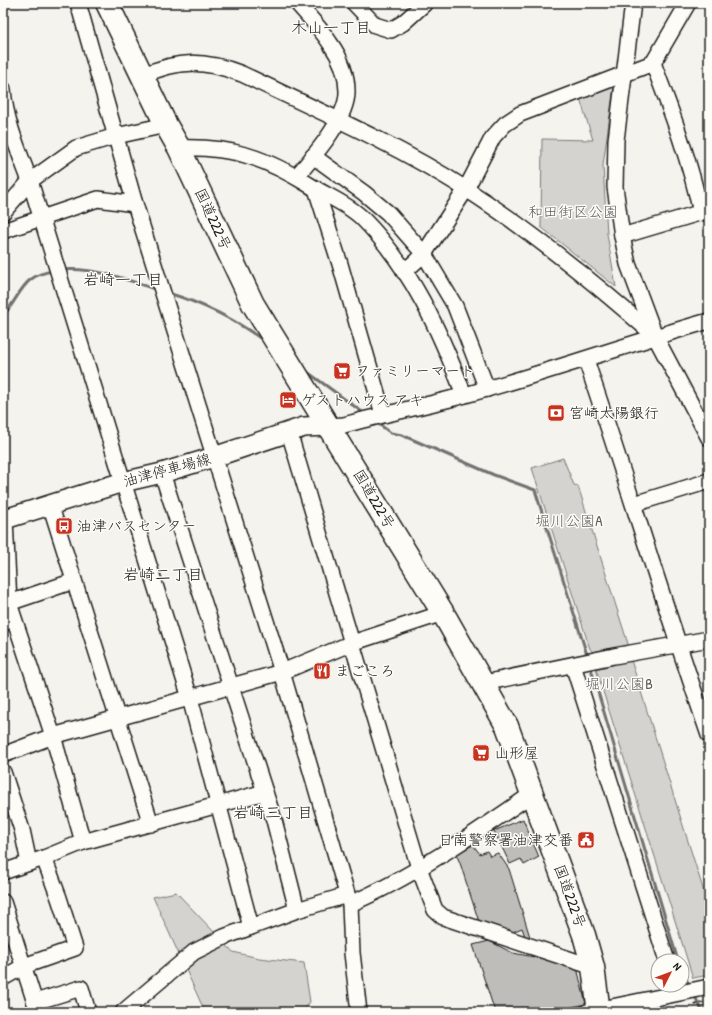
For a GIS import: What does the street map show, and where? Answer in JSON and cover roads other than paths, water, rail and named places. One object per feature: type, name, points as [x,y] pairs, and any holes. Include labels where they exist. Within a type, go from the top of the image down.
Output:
[{"type":"highway","name":"国道222号","points":[[106,3],[166,125],[179,148],[253,304],[443,613],[507,726],[584,935],[594,967],[595,1011]]},
{"type":"main road","name":"油津停車場線","points":[[5,519],[123,482],[162,473],[214,457],[304,427],[329,426]]},
{"type":"street","points":[[78,3],[135,204],[282,672],[349,900],[352,953],[359,1012]]},
{"type":"street","points":[[296,177],[338,121],[344,108],[348,92],[343,65],[330,42],[297,3]]},
{"type":"street","points":[[354,3],[376,25],[390,30],[403,23],[425,3]]},
{"type":"street","points":[[633,3],[616,140],[615,187],[622,236],[628,264],[655,336],[709,438]]},
{"type":"street","points":[[404,272],[424,254],[466,189],[493,137],[505,124],[520,114],[653,63],[688,3]]},
{"type":"street","points":[[142,76],[171,65],[203,63],[221,66],[242,74],[409,156],[466,189],[540,240],[655,336]]},
{"type":"street","points":[[622,236],[705,212],[669,105],[653,63]]},
{"type":"street","points":[[3,89],[10,125],[30,181],[190,698],[251,927]]},
{"type":"street","points":[[3,212],[30,181],[76,148],[116,136],[166,125]]},
{"type":"street","points":[[179,148],[206,147],[232,150],[262,161],[296,177],[362,218],[404,272],[430,315],[448,354],[464,396]]},
{"type":"street","points":[[313,156],[364,192],[382,208],[424,254],[455,306],[487,389]]},
{"type":"street","points":[[316,189],[340,264],[383,414]]},
{"type":"street","points":[[3,231],[98,199],[135,204]]},
{"type":"street","points":[[329,426],[344,425],[383,414],[464,396],[586,360],[655,336],[709,321]]},
{"type":"street","points":[[586,360],[634,504],[678,645],[709,735]]},
{"type":"street","points":[[289,432],[419,868],[435,910],[443,917],[594,967]]},
{"type":"street","points":[[162,473],[265,792],[297,910]]},
{"type":"street","points":[[634,504],[709,481]]},
{"type":"street","points":[[50,504],[151,824]]},
{"type":"street","points":[[5,519],[9,603],[53,736],[83,842]]},
{"type":"street","points":[[9,603],[74,581]]},
{"type":"street","points":[[3,624],[9,603]]},
{"type":"street","points":[[3,755],[53,736],[119,719],[282,672],[352,643],[443,613]]},
{"type":"street","points":[[484,683],[577,665],[614,656],[709,639]]},
{"type":"street","points":[[577,665],[665,953]]},
{"type":"street","points":[[3,772],[22,830],[29,863]]},
{"type":"street","points":[[3,872],[44,858],[83,842],[265,792]]},
{"type":"street","points":[[123,1012],[194,952],[224,937],[297,910],[349,900],[377,892],[419,868],[532,794]]},
{"type":"street","points":[[3,978],[24,966],[75,948],[44,858]]},
{"type":"street","points":[[3,902],[36,1007],[81,988],[88,1012]]},
{"type":"street","points":[[690,989],[709,987]]},
{"type":"street","points":[[595,1011],[667,993]]},
{"type":"waterway","points":[[61,270],[86,270],[98,272],[122,278],[157,290]]},
{"type":"waterway","points":[[3,316],[23,287],[29,281],[35,276],[54,271]]},
{"type":"waterway","points":[[168,293],[218,313],[242,326],[264,341]]},
{"type":"waterway","points":[[306,371],[365,414]]},
{"type":"waterway","points":[[376,422],[391,433],[402,435],[494,475],[535,490],[588,658]]},
{"type":"waterway","points":[[590,665],[676,953]]},
{"type":"waterway","points":[[694,995],[703,1012]]},
{"type":"place","name":"ファミリーマート","points":[[342,371]]},
{"type":"place","name":"ゲストハウス アキ","points":[[288,400]]},
{"type":"place","name":"宮崎太陽銀行","points":[[556,413]]},
{"type":"place","name":"油津バスセンター","points":[[64,526]]},
{"type":"place","name":"まごころ","points":[[322,671]]},
{"type":"place","name":"山形屋","points":[[481,753]]},
{"type":"place","name":"日南警察署油津交番","points":[[586,840]]},
{"type":"district","name":"木山一丁目","points":[[331,27]]},
{"type":"district","name":"岩崎一丁目","points":[[123,279]]},
{"type":"district","name":"岩崎二丁目","points":[[163,574]]},
{"type":"district","name":"岩崎三丁目","points":[[273,812]]},
{"type":"park label","name":"和田街区公園","points":[[573,212]]},
{"type":"park label","name":"堀川公園A","points":[[569,521]]},
{"type":"park label","name":"堀川公園B","points":[[619,684]]}]
